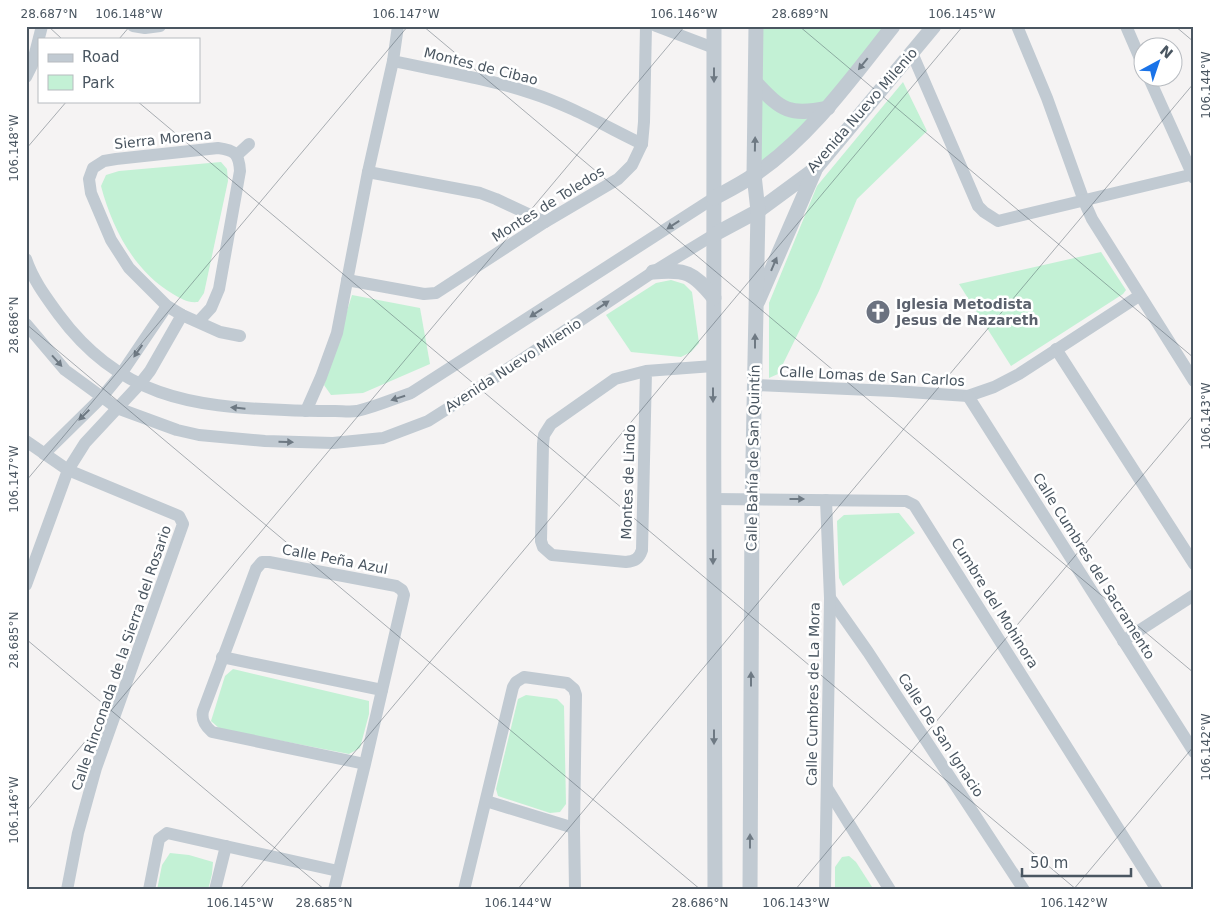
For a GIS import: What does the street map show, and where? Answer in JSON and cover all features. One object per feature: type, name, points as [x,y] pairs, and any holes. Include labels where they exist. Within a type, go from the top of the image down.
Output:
[{"type":"street","points":[[133,26],[145,28],[160,26]]},
{"type":"street","points":[[306,411],[337,333],[368,172],[393,61],[398,26]]},
{"type":"street","name":"Montes de Toledos","points":[[347,280],[424,294],[436,293],[545,222],[618,179],[632,165],[642,144],[646,26]]},
{"type":"street","points":[[656,26],[714,48]]},
{"type":"street","points":[[714,26],[714,890]]},
{"type":"street","name":"Calle Bahía de San Quintín","points":[[750,890],[752,500],[758,211],[754,175],[756,26]]},
{"type":"street","name":"Avenida Nuevo Milenio","points":[[28,267],[43,294],[67,326],[86,346],[121,374],[140,385],[190,402],[240,409],[356,411],[411,394],[714,198],[754,175],[778,156],[828,108],[893,26]]},
{"type":"street","name":"Avenida Nuevo Milenio","points":[[26,324],[65,370],[117,408],[177,430],[199,435],[265,441],[333,443],[383,438],[428,421],[653,272],[715,234],[758,211],[815,169],[934,26]]},
{"type":"street","points":[[1016,26],[1047,98],[1092,219],[1194,381]]},
{"type":"street","points":[[1126,26],[1132,40]]},
{"type":"street","points":[[26,77],[32,65],[38,42]]},
{"type":"street","points":[[912,54],[978,206],[990,217],[998,221],[1193,176],[1153,88]]},
{"type":"street","name":"Montes de Cibao","points":[[393,61],[531,93],[571,109],[642,144]]},
{"type":"street","points":[[756,83],[773,101],[788,110],[810,112],[828,108]]},
{"type":"street","points":[[199,321],[211,308],[219,289],[240,171],[240,162],[236,154],[249,144]]},
{"type":"street","name":"Sierra Morena","points":[[236,154],[229,149],[218,148],[90,163],[89,179],[90,193],[111,240],[129,268],[167,306],[220,332],[240,336]]},
{"type":"street","points":[[755,309],[815,169]]},
{"type":"street","points":[[368,172],[480,193],[496,198],[545,222]]},
{"type":"street","points":[[653,272],[677,270],[687,273],[697,279],[714,298]]},
{"type":"street","name":"Calle Lomas de San Carlos","points":[[755,385],[968,396],[994,387],[1056,350],[1139,296]]},
{"type":"street","points":[[44,454],[102,397],[121,374],[167,306]]},
{"type":"street","points":[[26,585],[68,470],[85,443],[150,372],[182,315]]},
{"type":"street","points":[[1056,350],[1194,564]]},
{"type":"street","name":"Montes de Lindo","points":[[646,371],[642,550],[640,555],[632,562],[626,562],[552,555],[544,547],[541,540],[543,444],[547,430],[559,418],[615,379],[646,371],[713,366]]},
{"type":"street","name":"Calle Cumbres del Sacramento","points":[[968,396],[1194,752]]},
{"type":"street","name":"Calle Rinconada de la Sierra del Rosario","points":[[26,441],[68,470],[179,516],[183,524],[96,768],[78,833],[67,890]]},
{"type":"street","name":"Cumbre del Mohinora","points":[[713,498],[906,501],[918,509],[1157,890]]},
{"type":"street","name":"Calle Cumbres de La Mora","points":[[825,890],[830,598],[826,500]]},
{"type":"street","name":"Calle Peña Azul","points":[[334,890],[365,764],[404,598],[402,590],[396,586],[262,562],[256,569],[222,657],[202,716],[205,726],[212,732],[365,764]]},
{"type":"street","points":[[1123,641],[1194,595]]},
{"type":"street","name":"Calle De San Ignacio","points":[[830,598],[868,652],[1024,890]]},
{"type":"street","points":[[222,657],[382,690]]},
{"type":"street","points":[[464,890],[513,687],[516,682],[524,677],[567,683],[574,689],[576,695],[575,890]]},
{"type":"street","points":[[826,787],[890,890]]},
{"type":"street","points":[[486,801],[574,828]]},
{"type":"street","points":[[149,890],[159,839],[167,833],[338,871]]},
{"type":"street","points":[[215,890],[226,846]]},
{"type":"green space","points":[[755,26],[894,26],[829,108],[754,168]]},
{"type":"green space","points":[[903,82],[927,131],[857,199],[819,291],[778,374],[769,378],[769,303],[817,186]]},
{"type":"green space","points":[[221,162],[227,169],[228,181],[204,293],[198,302],[188,301],[173,294],[159,284],[136,261],[118,233],[101,186],[106,175],[119,171]]},
{"type":"green space","points":[[1101,252],[1126,290],[1123,294],[1011,366],[959,284]]},
{"type":"green space","points":[[671,280],[684,284],[692,292],[699,343],[691,352],[681,357],[631,352],[606,315],[656,283]]},
{"type":"green space","points":[[352,295],[420,308],[430,364],[363,393],[331,395],[324,385]]},
{"type":"green space","points":[[899,513],[915,533],[843,586],[839,578],[837,521],[844,515]]},
{"type":"green space","points":[[233,669],[369,701],[369,714],[360,748],[349,754],[220,729],[211,721],[225,676]]},
{"type":"green space","points":[[526,695],[557,699],[564,706],[566,804],[560,812],[550,813],[498,796],[496,789],[518,699]]},
{"type":"green space","points":[[170,853],[189,855],[213,862],[208,890],[157,890],[162,865]]},
{"type":"green space","points":[[849,856],[856,862],[874,890],[835,890],[835,867],[842,857]]},
{"type":"place","name":"Iglesia Metodista Jesus de Nazareth","points":[[878,312]]}]
